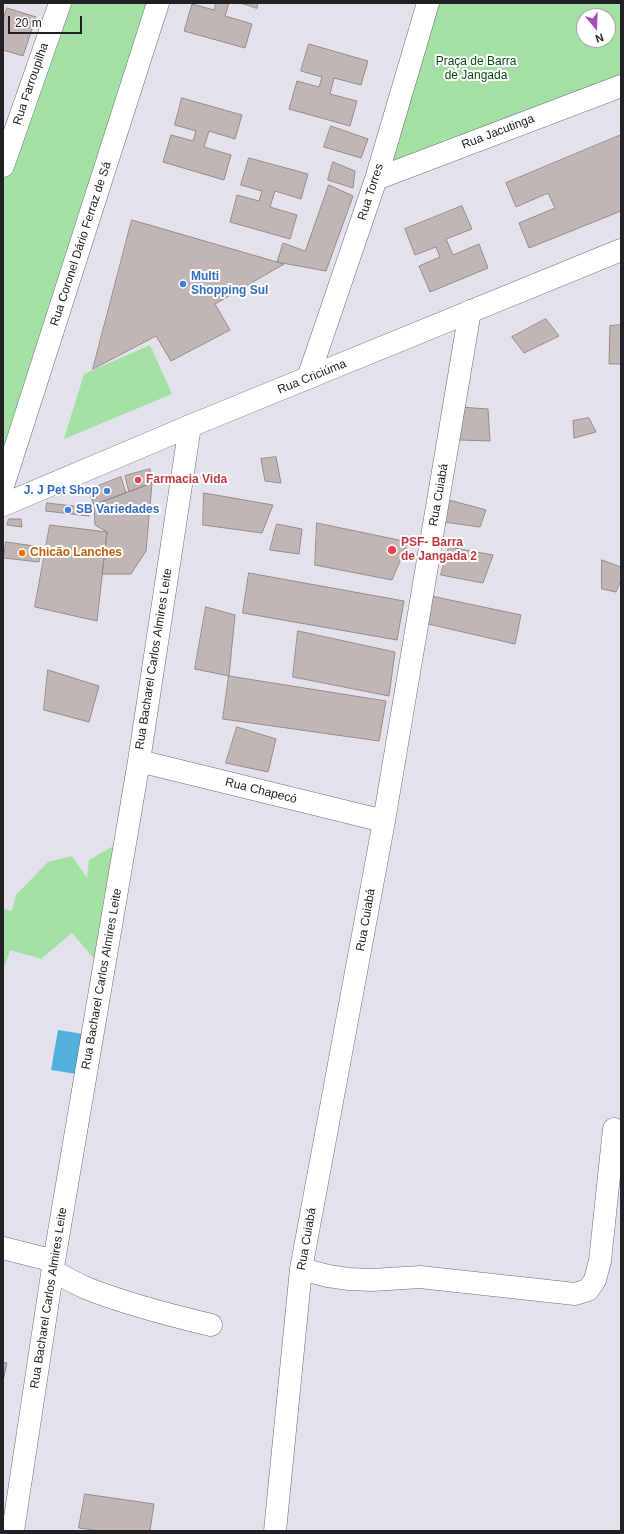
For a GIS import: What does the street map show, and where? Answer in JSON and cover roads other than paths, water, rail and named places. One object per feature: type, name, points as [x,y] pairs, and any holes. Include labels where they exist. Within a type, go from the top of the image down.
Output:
[{"type":"street","name":"Rua Farroupilha","points":[[3,166],[60,3]]},
{"type":"street","name":"Rua Coronel Dário Ferraz de Sá","points":[[3,486],[158,3]]},
{"type":"street","name":"Rua Torres","points":[[308,378],[376,179],[428,3]]},
{"type":"street","name":"Rua Jacutinga","points":[[376,179],[621,86]]},
{"type":"street","name":"Rua Criciúma","points":[[3,505],[190,426],[621,250]]},
{"type":"street","name":"Rua Cuiabá","points":[[275,1531],[301,1269],[384,820],[470,311]]},
{"type":"street","name":"Rua Bacharel Carlos Almires Leite","points":[[13,1531],[54,1266],[138,762],[190,426]]},
{"type":"street","name":"Rua Chapecó","points":[[138,762],[384,820]]},
{"type":"street","points":[[301,1269],[328,1276],[349,1279],[372,1280],[420,1277],[575,1294],[588,1290],[595,1280],[600,1261],[614,1128]]},
{"type":"street","points":[[3,1248],[54,1266],[84,1287],[174,1316],[210,1325]]},
{"type":"water","points":[[58,1030],[83,1034],[77,1074],[51,1070]]},
{"type":"place","name":"Multi Shopping Sul","points":[[183,284]]},
{"type":"place","name":"Farmacia Vida","points":[[138,480]]},
{"type":"place","name":"J. J Pet Shop","points":[[107,491]]},
{"type":"place","name":"SB Variedades","points":[[68,510]]},
{"type":"place","name":"PSF- Barra de Jangada 2","points":[[392,550]]},
{"type":"place","name":"Chicão Lanches","points":[[22,553]]},
{"type":"park label","name":"Praça de Barra de Jangada","points":[[476,69]]}]
